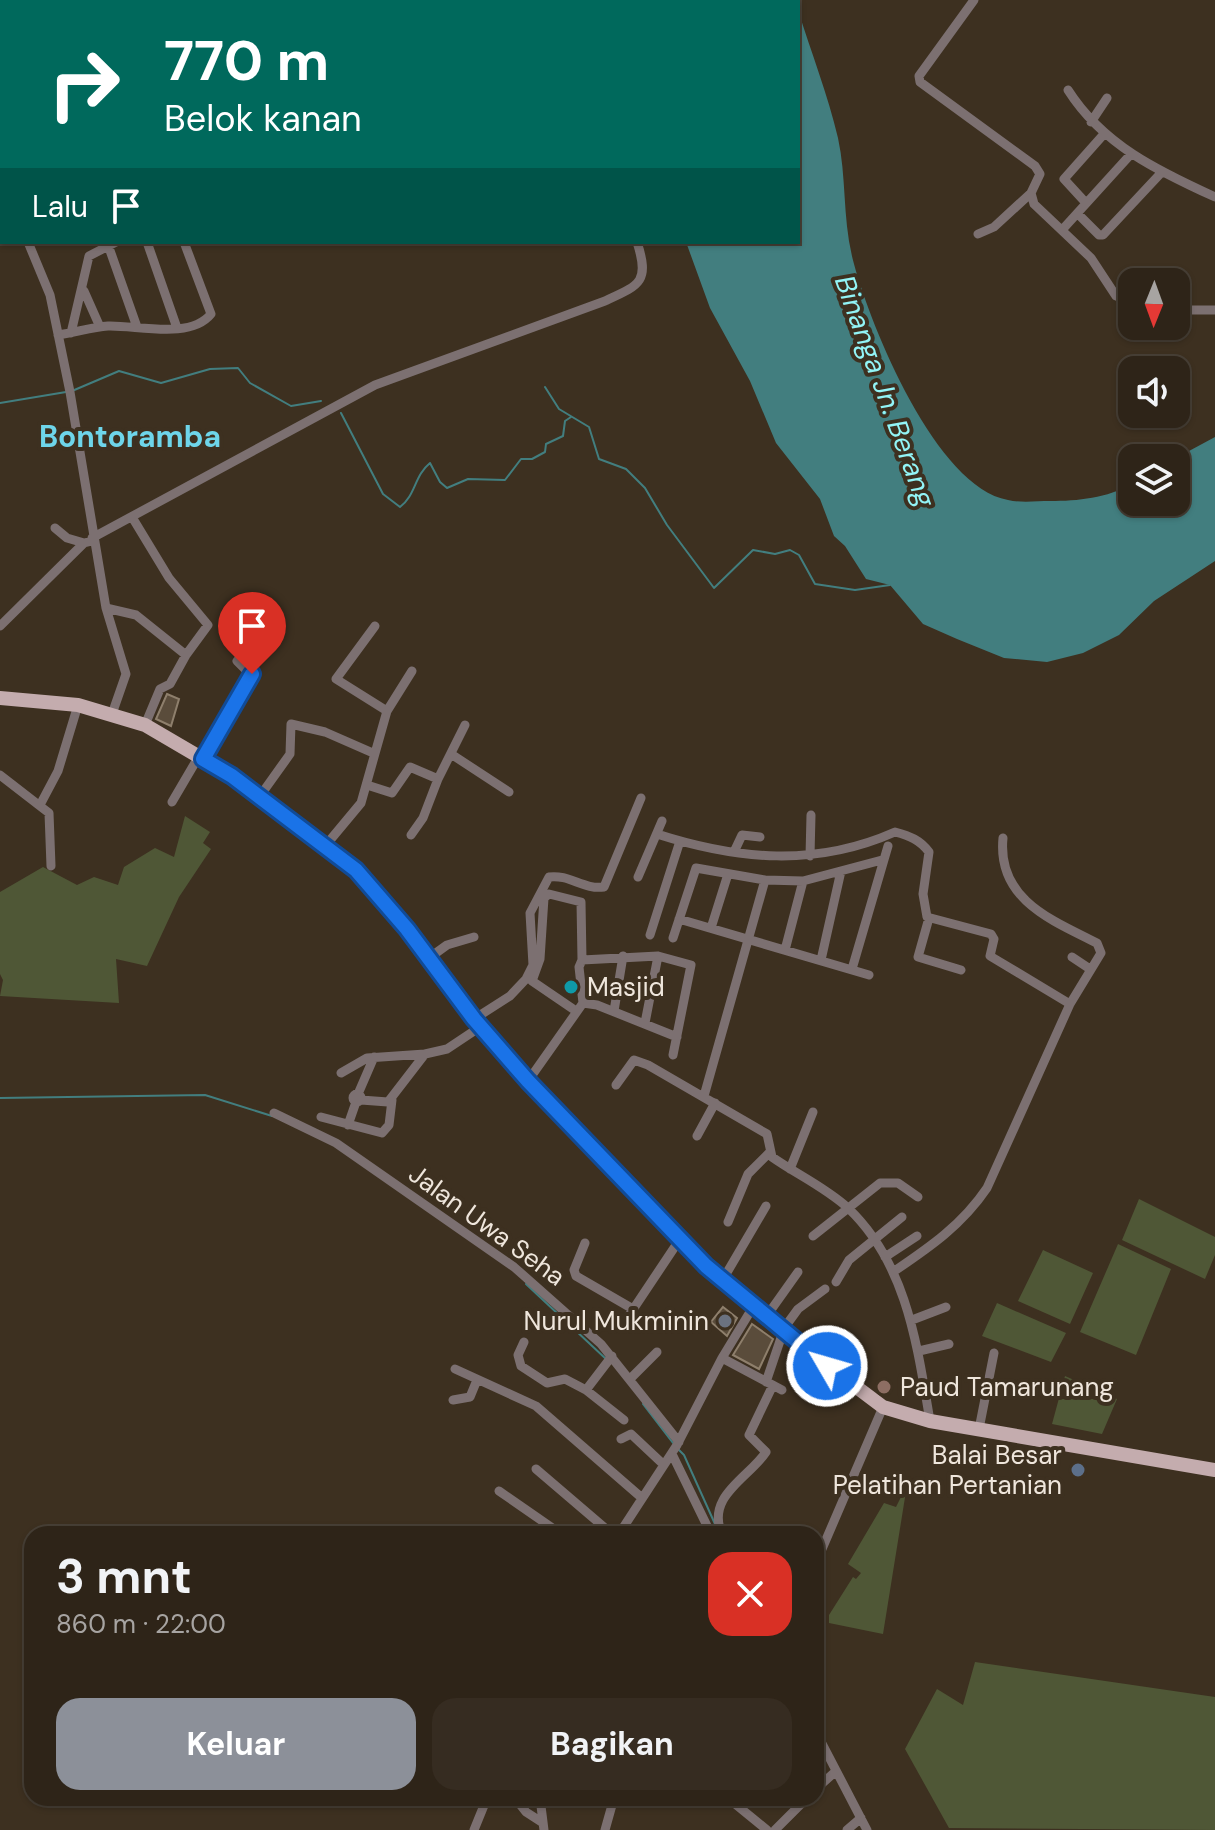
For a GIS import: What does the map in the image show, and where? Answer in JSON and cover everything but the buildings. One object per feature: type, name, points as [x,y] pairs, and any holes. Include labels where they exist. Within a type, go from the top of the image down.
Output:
[{"type":"main road","points":[[0,698],[78,705],[145,725],[260,796],[326,845],[372,887],[477,1023],[528,1081],[680,1239],[722,1281],[783,1332],[883,1407],[930,1421],[1215,1470]]},
{"type":"street","points":[[974,0],[927,62],[919,79],[1035,166],[1040,177],[1031,193],[994,227],[978,234]]},
{"type":"street","points":[[1068,90],[1091,122],[1131,154],[1161,173],[1215,197]]},
{"type":"street","points":[[1091,122],[1107,98]]},
{"type":"street","points":[[1086,203],[1064,179],[1104,134]]},
{"type":"street","points":[[1062,230],[1131,154]]},
{"type":"street","points":[[1078,214],[1099,235],[1103,235],[1161,173]]},
{"type":"street","points":[[1031,193],[1034,204],[1091,258],[1118,297]]},
{"type":"street","points":[[29,244],[45,279],[58,335],[70,392],[89,541],[112,608],[126,674],[112,714]]},
{"type":"street","points":[[71,333],[84,291],[89,256],[108,244]]},
{"type":"street","points":[[110,244],[137,327]]},
{"type":"street","points":[[148,244],[177,328]]},
{"type":"street","points":[[58,335],[100,327],[177,328],[200,322],[211,314],[185,244]]},
{"type":"street","points":[[0,626],[89,541],[375,385],[591,307],[635,287],[643,270],[637,244]]},
{"type":"street","points":[[84,291],[100,327]]},
{"type":"street","points":[[1190,310],[1215,310]]},
{"type":"street","points":[[132,517],[169,578],[208,625],[170,684],[160,689],[145,725]]},
{"type":"street","points":[[55,528],[67,538],[89,541]]},
{"type":"street","points":[[112,608],[136,615],[186,655]]},
{"type":"street","points":[[172,802],[252,676],[237,661],[270,619]]},
{"type":"street","points":[[375,626],[336,679],[387,711]]},
{"type":"street","points":[[326,845],[354,814],[367,785],[373,753],[387,711],[412,671]]},
{"type":"street","points":[[40,805],[58,771],[78,705]]},
{"type":"street","points":[[260,796],[290,754],[291,724],[325,732],[373,753]]},
{"type":"street","points":[[411,835],[423,818],[465,725]]},
{"type":"street","points":[[451,754],[509,792]]},
{"type":"street","points":[[367,785],[392,793],[410,767],[438,779]]},
{"type":"street","points":[[0,775],[51,817],[51,866]]},
{"type":"street","points":[[341,1073],[358,1061],[374,1057],[425,1054],[447,1049],[510,996],[526,979],[533,965],[530,913],[549,877],[563,877],[588,887],[604,887],[641,798]]},
{"type":"street","points":[[810,856],[811,815]]},
{"type":"street","points":[[638,877],[662,821]]},
{"type":"street","points":[[657,834],[770,858],[810,856],[895,832],[921,842],[929,852],[930,861],[923,894],[924,911],[929,918],[991,934],[994,939],[990,956],[1070,1004]]},
{"type":"street","points":[[734,852],[742,835],[760,837]]},
{"type":"street","points":[[893,1272],[943,1237],[971,1212],[987,1188],[1070,1004],[1101,953],[1100,945],[1025,904],[1005,866],[1003,838]]},
{"type":"street","points":[[650,935],[680,841]]},
{"type":"street","points":[[852,969],[888,846]]},
{"type":"street","points":[[673,938],[693,869],[765,880],[803,881],[882,860]]},
{"type":"street","points":[[821,960],[841,871]]},
{"type":"street","points":[[711,928],[728,874]]},
{"type":"street","points":[[704,1096],[765,880]]},
{"type":"street","points":[[785,950],[803,881]]},
{"type":"street","points":[[528,1081],[579,1007],[581,902],[549,894],[544,898],[540,959],[532,981],[579,1007],[614,1011],[677,1037]]},
{"type":"street","points":[[929,918],[919,958],[961,970]]},
{"type":"street","points":[[679,919],[869,975]]},
{"type":"street","points":[[429,958],[447,945],[474,937]]},
{"type":"street","points":[[614,1011],[623,956]]},
{"type":"street","points":[[645,1023],[658,956]]},
{"type":"street","points":[[582,960],[658,956],[684,962],[692,969],[673,1055]]},
{"type":"street","points":[[1072,957],[1090,969]]},
{"type":"street","points":[[321,1117],[370,1133],[386,1132],[392,1100],[425,1054]]},
{"type":"street","points":[[348,1125],[374,1057]]},
{"type":"street","points":[[616,1085],[627,1067],[634,1060],[640,1061],[767,1134],[770,1152],[849,1209],[885,1257],[912,1320],[930,1421]]},
{"type":"street","points":[[359,1099],[392,1100]]},
{"type":"street","points":[[697,1136],[715,1103]]},
{"type":"street","points":[[790,1169],[813,1112]]},
{"type":"street","name":"Jalan Uwa Seha","points":[[274,1113],[336,1143],[510,1264],[564,1308],[630,1379],[675,1448],[708,1526]]},
{"type":"street","points":[[728,1222],[748,1174],[770,1152]]},
{"type":"street","points":[[813,1236],[884,1182],[898,1183],[918,1197]]},
{"type":"street","points":[[722,1281],[766,1206]]},
{"type":"street","points":[[836,1282],[849,1260],[902,1217]]},
{"type":"street","points":[[885,1257],[917,1236]]},
{"type":"street","points":[[624,1323],[680,1239]]},
{"type":"street","points":[[585,1243],[574,1270],[576,1276],[633,1309]]},
{"type":"street","points":[[766,1317],[798,1272]]},
{"type":"street","points":[[719,1526],[716,1517],[720,1507],[740,1475],[757,1466],[766,1452],[749,1435],[773,1386],[783,1332],[798,1309],[825,1289]]},
{"type":"street","points":[[624,1526],[675,1448],[722,1358],[753,1307]]},
{"type":"street","points":[[912,1320],[946,1307]]},
{"type":"street","points":[[524,1342],[518,1355],[521,1366],[547,1383],[565,1379],[586,1390],[624,1420]]},
{"type":"street","points":[[919,1351],[949,1344]]},
{"type":"street","points":[[630,1379],[657,1352]]},
{"type":"street","points":[[979,1429],[994,1353]]},
{"type":"street","points":[[722,1358],[773,1386]]},
{"type":"street","points":[[586,1390],[610,1359]]},
{"type":"street","points":[[455,1369],[542,1411],[554,1425],[642,1498]]},
{"type":"street","points":[[453,1400],[470,1397],[477,1380]]},
{"type":"street","points":[[824,1544],[883,1407]]},
{"type":"street","points":[[621,1439],[631,1434],[664,1465]]},
{"type":"street","points":[[536,1469],[603,1526]]},
{"type":"street","points":[[499,1491],[549,1526]]},
{"type":"street","points":[[824,1750],[855,1823],[867,1830]]},
{"type":"street","points":[[824,1782],[834,1773]]},
{"type":"street","points":[[474,1830],[484,1806]]},
{"type":"street","points":[[521,1806],[545,1827]]},
{"type":"street","points":[[541,1806],[545,1827]]},
{"type":"street","points":[[605,1830],[612,1806]]},
{"type":"street","points":[[738,1806],[767,1830]]},
{"type":"street","points":[[775,1830],[799,1806]]},
{"type":"green space","points":[[185,816],[210,832],[203,843],[211,849],[179,897],[147,966],[116,959],[119,1003],[0,996],[3,980],[0,974],[0,892],[43,867],[77,885],[94,877],[118,885],[124,867],[155,848],[174,857]]},
{"type":"green space","points":[[1139,1199],[1215,1237],[1215,1255],[1205,1279],[1122,1240]]},
{"type":"green space","points":[[1118,1244],[1171,1269],[1136,1355],[1080,1332]]},
{"type":"green space","points":[[1043,1250],[1093,1273],[1070,1324],[1018,1301]]},
{"type":"green space","points":[[997,1303],[1066,1333],[1051,1362],[982,1336]]},
{"type":"green space","points":[[1065,1376],[1117,1399],[1102,1434],[1052,1424]]},
{"type":"green space","points":[[907,1485],[883,1634],[829,1623],[829,1615],[853,1577],[856,1579],[861,1573],[848,1564],[884,1503],[896,1507]]},
{"type":"green space","points":[[975,1662],[1215,1697],[1215,1830],[949,1828],[905,1749],[937,1689],[963,1705]]},
{"type":"water","name":"Binanga Jn. Berang","points":[[800,16],[838,138],[854,264],[891,363],[932,436],[956,466],[981,489],[1008,500],[1029,502],[1082,499],[1118,491],[1118,516],[1190,516],[1190,450],[1215,437],[1215,561],[1154,601],[1119,635],[1083,653],[1047,662],[1004,658],[923,624],[890,585],[866,579],[845,546],[834,536],[820,499],[776,443],[750,381],[710,308],[687,244],[800,244]]},
{"type":"waterway","points":[[72,391],[119,371],[161,383],[210,369],[238,368],[250,383],[291,406],[321,401]]},
{"type":"waterway","points":[[545,387],[559,409],[589,427],[599,459],[626,469],[645,488],[667,525],[714,588],[753,550],[775,554],[790,550],[799,555],[815,584],[855,590],[890,585]]},
{"type":"waterway","points":[[0,403],[66,392]]},
{"type":"waterway","points":[[341,413],[383,494],[400,507],[430,463],[440,482],[447,488],[468,479],[505,480],[521,459],[532,459],[545,452],[546,444],[563,436],[565,421],[571,417]]},
{"type":"waterway","points":[[0,1098],[205,1095],[272,1116]]},
{"type":"waterway","points":[[526,1284],[606,1359]]},
{"type":"waterway","points":[[643,1404],[673,1443]]},
{"type":"waterway","points":[[677,1448],[684,1455],[715,1524]]},
{"type":"place","name":"Masjid","points":[[571,987]]},
{"type":"place","name":"Nurul Mukminin","points":[[725,1321]]},
{"type":"place","name":"Paud Tamarunang","points":[[884,1387]]},
{"type":"place","name":"Balai Besar Pelatihan Pertanian","points":[[1078,1470]]},
{"type":"district","name":"Bontoramba","points":[[130,436]]},
{"type":"route","points":[[252,674],[203,759],[232,776],[356,870],[407,929],[474,1019],[528,1081],[706,1266],[827,1366]]}]
